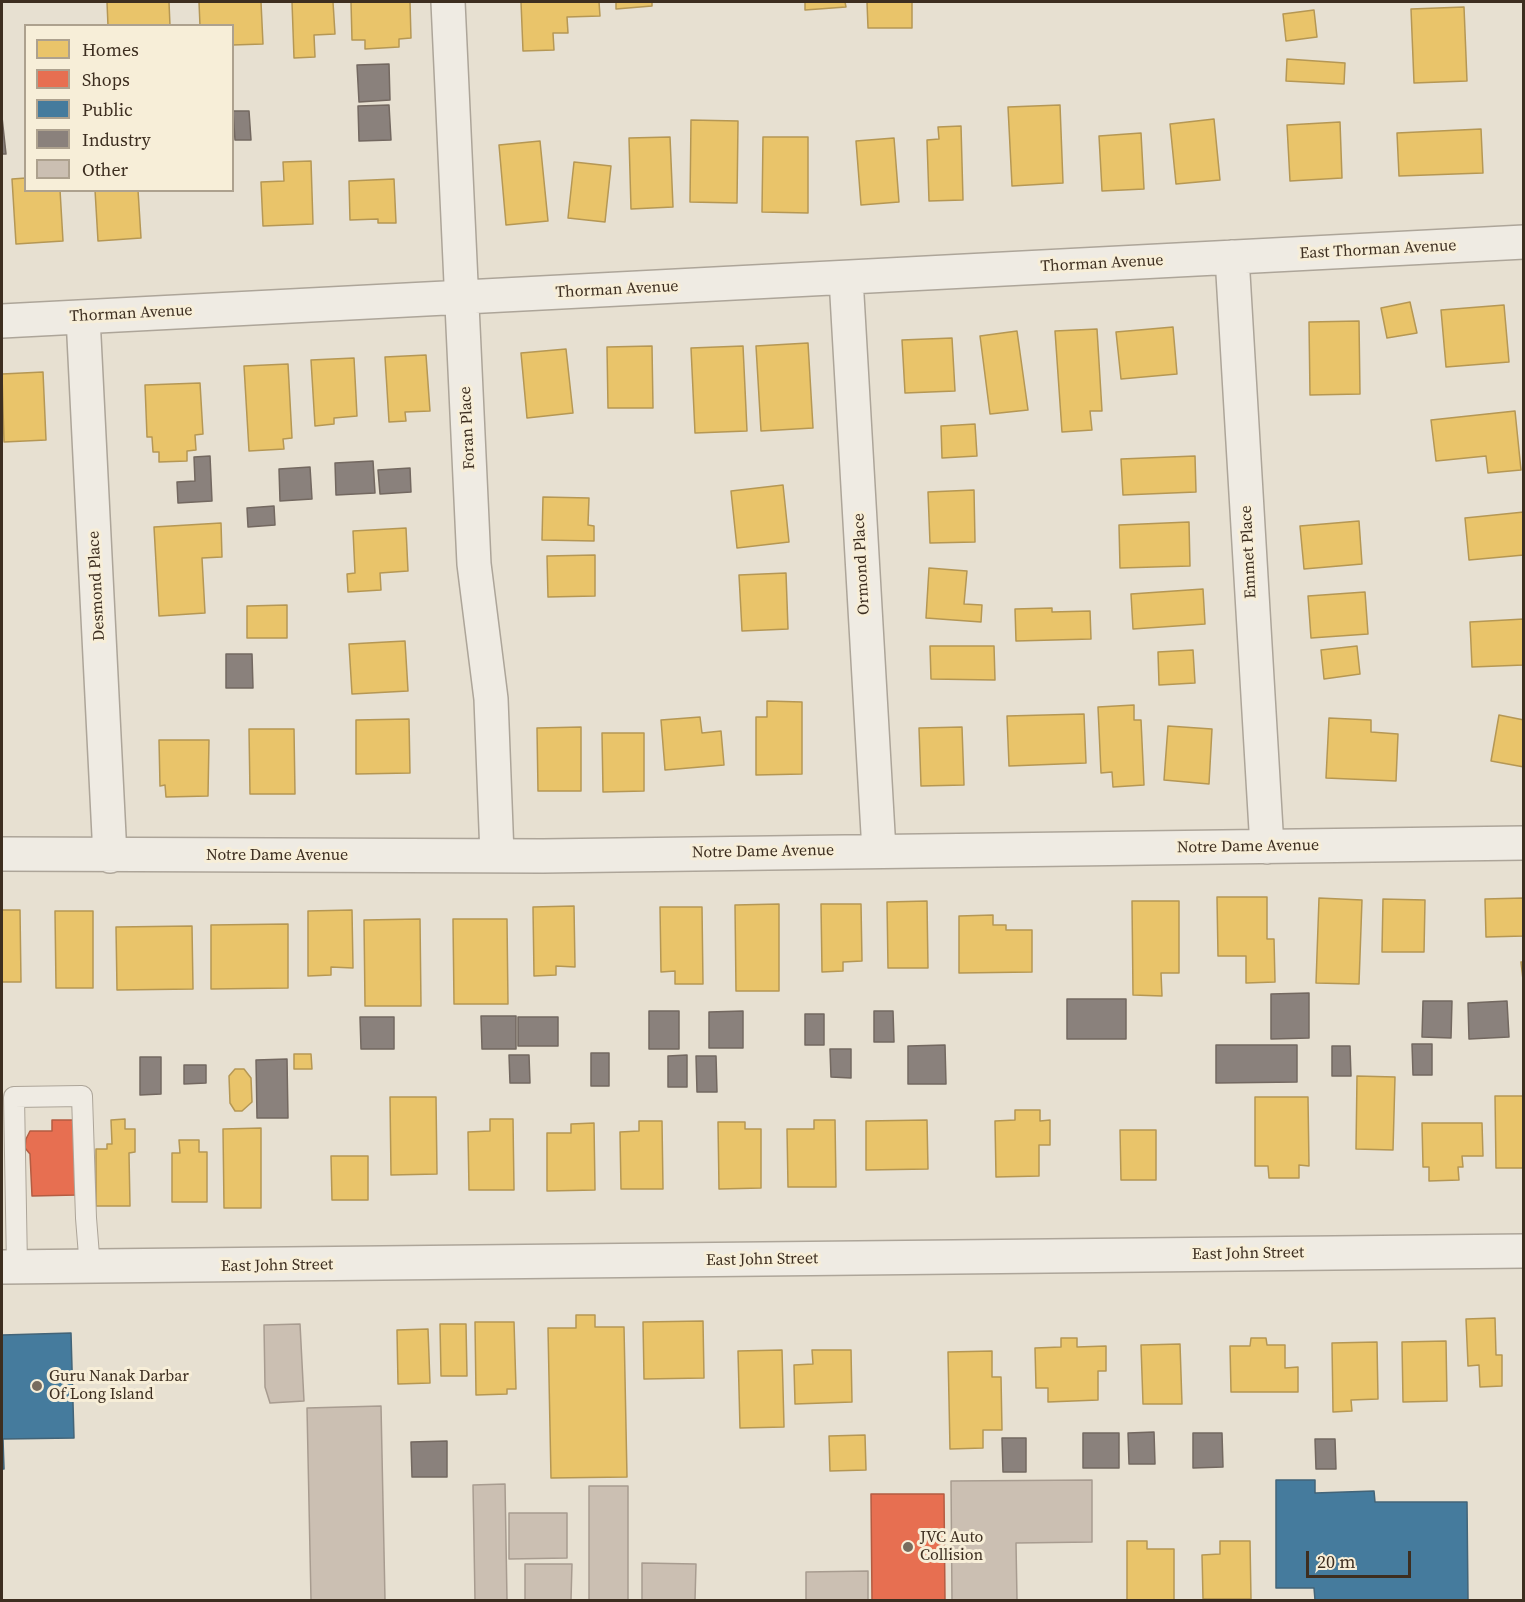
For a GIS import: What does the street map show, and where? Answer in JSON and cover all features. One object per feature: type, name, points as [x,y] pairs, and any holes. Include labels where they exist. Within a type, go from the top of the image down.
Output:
[{"type":"street","name":"Foran Place","points":[[448,2],[474,564],[491,699],[497,855]]},
{"type":"street","name":"East Thorman Avenue","points":[[1232,257],[1524,242]]},
{"type":"street","name":"Thorman Avenue","points":[[2,321],[1232,257]]},
{"type":"street","name":"Emmet Place","points":[[1232,257],[1267,847]]},
{"type":"street","name":"Ormond Place","points":[[846,278],[879,851]]},
{"type":"street","name":"Desmond Place","points":[[84,317],[110,856]]},
{"type":"street","name":"Notre Dame Avenue","points":[[2,854],[497,855],[1524,843]]},
{"type":"street","name":"East John Street","points":[[9,1267],[90,1268],[1524,1251]]},
{"type":"lane","points":[[9,1267],[14,1097],[82,1096],[90,1268]]},
{"type":"building: Homes","points":[[107,2],[169,2],[170,24],[108,24]]},
{"type":"building: Homes","points":[[199,2],[261,2],[263,44],[234,45],[234,24],[200,24]]},
{"type":"building: Homes","points":[[292,2],[333,2],[335,34],[314,35],[315,57],[294,58]]},
{"type":"building: Homes","points":[[351,2],[410,2],[411,38],[399,39],[399,47],[365,49],[365,40],[352,40]]},
{"type":"building: Homes","points":[[521,2],[599,2],[600,16],[567,17],[568,33],[553,33],[554,50],[523,51]]},
{"type":"building: Homes","points":[[616,2],[652,2],[652,6],[616,9]]},
{"type":"building: Homes","points":[[805,2],[845,2],[846,7],[805,10]]},
{"type":"building: Homes","points":[[867,2],[912,2],[912,28],[868,28]]},
{"type":"building: Homes","points":[[1464,7],[1467,81],[1414,83],[1411,9]]},
{"type":"building: Homes","points":[[1314,10],[1317,37],[1286,41],[1283,14]]},
{"type":"building: Homes","points":[[1287,59],[1345,63],[1344,84],[1286,81]]},
{"type":"building: Homes","points":[[1060,105],[1063,183],[1012,186],[1008,107]]},
{"type":"building: Homes","points":[[1214,119],[1220,180],[1176,184],[1170,124]]},
{"type":"building: Homes","points":[[691,120],[738,121],[737,203],[690,202]]},
{"type":"building: Homes","points":[[1340,122],[1342,178],[1290,181],[1287,125]]},
{"type":"building: Homes","points":[[961,126],[963,200],[929,201],[927,140],[939,139],[938,127]]},
{"type":"building: Homes","points":[[1481,129],[1483,173],[1399,176],[1397,133]]},
{"type":"building: Homes","points":[[1141,133],[1144,189],[1102,191],[1099,136]]},
{"type":"building: Homes","points":[[670,137],[673,207],[631,209],[629,138]]},
{"type":"building: Homes","points":[[763,137],[808,137],[808,213],[762,212]]},
{"type":"building: Homes","points":[[894,138],[899,202],[861,205],[856,141]]},
{"type":"building: Homes","points":[[540,141],[548,221],[506,225],[499,145]]},
{"type":"building: Homes","points":[[311,161],[313,224],[263,226],[261,182],[284,181],[283,162]]},
{"type":"building: Homes","points":[[574,162],[611,166],[605,222],[568,218]]},
{"type":"building: Homes","points":[[24,178],[24,192],[60,192],[63,241],[16,244],[12,179]]},
{"type":"building: Homes","points":[[394,179],[396,223],[378,223],[378,219],[350,220],[349,181]]},
{"type":"building: Homes","points":[[95,192],[138,192],[141,238],[98,241]]},
{"type":"building: Homes","points":[[1410,302],[1417,333],[1387,338],[1381,308]]},
{"type":"building: Homes","points":[[1504,305],[1509,362],[1446,367],[1441,310]]},
{"type":"building: Homes","points":[[1359,321],[1360,394],[1310,395],[1309,322]]},
{"type":"building: Homes","points":[[1173,327],[1177,374],[1121,379],[1116,332]]},
{"type":"building: Homes","points":[[1097,329],[1102,411],[1090,411],[1092,430],[1062,432],[1055,331]]},
{"type":"building: Homes","points":[[1017,331],[1028,410],[990,414],[980,336]]},
{"type":"building: Homes","points":[[952,338],[955,391],[905,393],[902,340]]},
{"type":"building: Homes","points":[[808,343],[813,428],[761,431],[756,346]]},
{"type":"building: Homes","points":[[652,346],[653,408],[608,408],[607,347]]},
{"type":"building: Homes","points":[[743,346],[747,431],[695,433],[691,348]]},
{"type":"building: Homes","points":[[566,349],[573,413],[527,418],[521,353]]},
{"type":"building: Homes","points":[[426,355],[430,411],[405,412],[406,421],[389,422],[385,357]]},
{"type":"building: Homes","points":[[354,358],[357,416],[334,418],[334,424],[315,426],[311,360]]},
{"type":"building: Homes","points":[[288,364],[292,438],[283,439],[284,449],[249,451],[244,366]]},
{"type":"building: Homes","points":[[43,372],[46,440],[4,442],[2,374]]},
{"type":"building: Homes","points":[[200,383],[203,434],[195,435],[196,450],[187,451],[187,461],[159,462],[159,452],[153,452],[152,437],[147,437],[145,385]]},
{"type":"building: Homes","points":[[1515,411],[1521,470],[1488,473],[1486,456],[1436,461],[1431,420]]},
{"type":"building: Homes","points":[[975,424],[977,456],[942,458],[941,426]]},
{"type":"building: Homes","points":[[1195,456],[1196,492],[1123,495],[1121,459]]},
{"type":"building: Homes","points":[[783,485],[789,542],[737,548],[731,491]]},
{"type":"building: Homes","points":[[974,490],[975,542],[930,543],[928,492]]},
{"type":"building: Homes","points":[[543,497],[589,498],[588,525],[594,526],[594,541],[542,540]]},
{"type":"building: Homes","points":[[1524,512],[1524,555],[1469,560],[1465,518]]},
{"type":"building: Homes","points":[[1359,521],[1362,564],[1304,569],[1300,526]]},
{"type":"building: Homes","points":[[1189,522],[1190,566],[1120,568],[1119,525]]},
{"type":"building: Homes","points":[[221,523],[222,557],[202,558],[205,613],[159,616],[154,527]]},
{"type":"building: Homes","points":[[406,528],[408,571],[380,573],[381,590],[348,592],[347,574],[355,573],[353,531]]},
{"type":"building: Homes","points":[[595,555],[595,596],[548,597],[547,556]]},
{"type":"building: Homes","points":[[929,568],[967,571],[964,604],[982,605],[981,622],[926,618]]},
{"type":"building: Homes","points":[[786,573],[788,629],[742,631],[739,575]]},
{"type":"building: Homes","points":[[1203,589],[1205,624],[1133,629],[1131,594]]},
{"type":"building: Homes","points":[[1365,592],[1368,634],[1311,638],[1308,596]]},
{"type":"building: Homes","points":[[287,605],[287,638],[247,638],[247,606]]},
{"type":"building: Homes","points":[[1052,608],[1052,612],[1090,611],[1091,639],[1016,641],[1015,609]]},
{"type":"building: Homes","points":[[1524,619],[1524,665],[1472,667],[1470,622]]},
{"type":"building: Homes","points":[[405,641],[408,691],[352,694],[349,644]]},
{"type":"building: Homes","points":[[930,646],[994,646],[995,680],[931,679]]},
{"type":"building: Homes","points":[[1357,646],[1360,674],[1324,679],[1321,650]]},
{"type":"building: Homes","points":[[1193,650],[1195,683],[1159,685],[1158,652]]},
{"type":"building: Homes","points":[[767,701],[802,702],[802,774],[756,775],[756,717],[767,717]]},
{"type":"building: Homes","points":[[1134,705],[1134,720],[1141,720],[1144,785],[1113,787],[1112,772],[1101,773],[1098,707]]},
{"type":"building: Homes","points":[[1084,714],[1086,763],[1009,766],[1007,716]]},
{"type":"building: Homes","points":[[1499,715],[1524,720],[1524,767],[1491,761]]},
{"type":"building: Homes","points":[[700,717],[702,733],[721,731],[724,765],[665,770],[661,720]]},
{"type":"building: Homes","points":[[1329,718],[1371,720],[1371,732],[1398,734],[1396,781],[1326,778]]},
{"type":"building: Homes","points":[[409,719],[410,773],[356,774],[356,720]]},
{"type":"building: Homes","points":[[1168,726],[1212,729],[1209,784],[1164,780]]},
{"type":"building: Homes","points":[[581,727],[581,791],[538,791],[537,728]]},
{"type":"building: Homes","points":[[962,727],[964,785],[921,786],[919,728]]},
{"type":"building: Homes","points":[[249,729],[294,729],[295,794],[250,794]]},
{"type":"building: Homes","points":[[602,733],[644,733],[644,791],[603,792]]},
{"type":"building: Homes","points":[[159,740],[209,740],[208,796],[166,797],[165,785],[160,786]]},
{"type":"building: Homes","points":[[1217,897],[1267,897],[1267,939],[1274,939],[1275,982],[1246,983],[1246,956],[1218,956]]},
{"type":"building: Homes","points":[[1319,898],[1362,900],[1359,984],[1316,983]]},
{"type":"building: Homes","points":[[1524,898],[1524,936],[1486,937],[1485,899]]},
{"type":"building: Homes","points":[[1383,899],[1425,900],[1424,952],[1382,952]]},
{"type":"building: Homes","points":[[927,901],[928,968],[888,968],[887,902]]},
{"type":"building: Homes","points":[[1132,901],[1179,901],[1179,973],[1161,973],[1162,996],[1133,995]]},
{"type":"building: Homes","points":[[779,904],[779,991],[736,991],[735,905]]},
{"type":"building: Homes","points":[[821,904],[861,904],[862,961],[843,962],[843,971],[822,972]]},
{"type":"building: Homes","points":[[574,906],[575,967],[556,966],[556,975],[534,976],[533,907]]},
{"type":"building: Homes","points":[[660,907],[702,907],[703,984],[675,984],[675,971],[661,972]]},
{"type":"building: Homes","points":[[2,910],[20,910],[21,982],[2,982]]},
{"type":"building: Homes","points":[[352,910],[353,968],[331,967],[331,975],[308,976],[308,911]]},
{"type":"building: Homes","points":[[55,911],[93,911],[93,988],[56,988]]},
{"type":"building: Homes","points":[[993,915],[993,925],[1006,925],[1006,930],[1032,930],[1032,972],[959,973],[959,916]]},
{"type":"building: Homes","points":[[420,919],[421,1006],[365,1006],[364,920]]},
{"type":"building: Homes","points":[[453,919],[507,919],[508,1004],[454,1004]]},
{"type":"building: Homes","points":[[288,924],[288,988],[211,989],[211,925]]},
{"type":"building: Homes","points":[[192,926],[193,989],[117,990],[116,927]]},
{"type":"building: Homes","points":[[1521,962],[1524,962],[1524,989]]},
{"type":"building: Homes","points":[[294,1054],[311,1054],[312,1069],[294,1069]]},
{"type":"building: Homes","points":[[235,1069],[244,1069],[251,1078],[252,1102],[242,1111],[235,1111],[230,1103],[229,1076]]},
{"type":"building: Homes","points":[[1357,1076],[1395,1077],[1393,1150],[1356,1149]]},
{"type":"building: Homes","points":[[1495,1096],[1524,1096],[1524,1168],[1496,1168]]},
{"type":"building: Homes","points":[[390,1097],[436,1097],[437,1174],[391,1175]]},
{"type":"building: Homes","points":[[1255,1097],[1308,1097],[1309,1166],[1299,1165],[1299,1178],[1269,1178],[1268,1166],[1255,1166]]},
{"type":"building: Homes","points":[[1015,1110],[1040,1110],[1040,1121],[1050,1120],[1050,1145],[1039,1145],[1039,1176],[996,1177],[995,1121],[1015,1120]]},
{"type":"building: Homes","points":[[125,1119],[125,1129],[135,1129],[135,1152],[129,1153],[130,1206],[96,1206],[96,1149],[107,1149],[107,1144],[112,1144],[111,1120]]},
{"type":"building: Homes","points":[[490,1119],[513,1119],[514,1190],[469,1190],[468,1132],[490,1131]]},
{"type":"building: Homes","points":[[814,1120],[835,1120],[836,1187],[788,1187],[787,1129],[814,1129]]},
{"type":"building: Homes","points":[[927,1120],[928,1169],[866,1170],[866,1121]]},
{"type":"building: Homes","points":[[639,1121],[662,1121],[663,1189],[621,1189],[620,1132],[639,1131]]},
{"type":"building: Homes","points":[[718,1122],[745,1122],[745,1129],[761,1129],[761,1188],[719,1189]]},
{"type":"building: Homes","points":[[594,1123],[595,1190],[547,1191],[547,1133],[571,1133],[571,1124]]},
{"type":"building: Homes","points":[[1422,1123],[1482,1123],[1483,1156],[1462,1156],[1463,1167],[1458,1167],[1459,1180],[1429,1181],[1429,1167],[1423,1167]]},
{"type":"building: Homes","points":[[261,1128],[261,1208],[224,1208],[223,1129]]},
{"type":"building: Homes","points":[[1120,1130],[1156,1130],[1156,1180],[1121,1180]]},
{"type":"building: Homes","points":[[179,1140],[199,1140],[199,1152],[207,1152],[207,1202],[172,1202],[172,1153],[180,1153]]},
{"type":"building: Homes","points":[[331,1156],[368,1156],[368,1200],[332,1200]]},
{"type":"building: Homes","points":[[576,1315],[595,1315],[595,1327],[624,1327],[627,1477],[551,1478],[548,1328],[576,1328]]},
{"type":"building: Homes","points":[[1495,1318],[1496,1355],[1502,1355],[1502,1386],[1480,1387],[1479,1365],[1468,1366],[1466,1319]]},
{"type":"building: Homes","points":[[703,1321],[704,1378],[644,1379],[643,1322]]},
{"type":"building: Homes","points":[[475,1322],[514,1322],[516,1389],[507,1389],[507,1394],[476,1395]]},
{"type":"building: Homes","points":[[440,1324],[466,1324],[467,1376],[441,1376]]},
{"type":"building: Homes","points":[[428,1329],[430,1383],[398,1384],[397,1330]]},
{"type":"building: Homes","points":[[1061,1338],[1077,1338],[1077,1347],[1106,1346],[1106,1371],[1098,1371],[1098,1400],[1048,1402],[1048,1388],[1036,1388],[1035,1348],[1061,1347]]},
{"type":"building: Homes","points":[[1251,1338],[1266,1338],[1267,1345],[1285,1345],[1285,1368],[1298,1367],[1298,1392],[1231,1392],[1230,1346],[1250,1346]]},
{"type":"building: Homes","points":[[1446,1341],[1447,1401],[1403,1402],[1402,1342]]},
{"type":"building: Homes","points":[[1377,1342],[1378,1399],[1351,1400],[1352,1411],[1333,1412],[1332,1343]]},
{"type":"building: Homes","points":[[1180,1344],[1182,1404],[1143,1404],[1141,1345]]},
{"type":"building: Homes","points":[[782,1350],[784,1427],[740,1428],[738,1351]]},
{"type":"building: Homes","points":[[812,1350],[851,1350],[852,1402],[795,1404],[794,1365],[813,1364]]},
{"type":"building: Homes","points":[[992,1351],[992,1377],[1001,1377],[1002,1430],[983,1430],[983,1448],[950,1449],[948,1352]]},
{"type":"building: Homes","points":[[865,1435],[866,1470],[830,1471],[829,1436]]},
{"type":"building: Homes","points":[[1127,1541],[1147,1541],[1147,1549],[1174,1549],[1174,1600],[1127,1600]]},
{"type":"building: Homes","points":[[1220,1541],[1250,1541],[1251,1599],[1203,1599],[1202,1555],[1220,1554]]},
{"type":"building: Shops","points":[[52,1120],[75,1120],[77,1195],[32,1196],[30,1154],[25,1148],[26,1139],[30,1131],[52,1131]]},
{"type":"building: Shops","name":"JVC Auto Collision","points":[[871,1494],[944,1494],[945,1600],[872,1600]]},
{"type":"building: Public","name":"Guru Nanak Darbar Of Long Island","points":[[71,1333],[74,1438],[3,1439],[4,1469],[2,1469],[2,1335]]},
{"type":"building: Public","points":[[1276,1480],[1315,1480],[1315,1493],[1374,1491],[1375,1502],[1467,1502],[1468,1600],[1315,1600],[1314,1588],[1276,1588]]},
{"type":"building: Industry","points":[[389,64],[390,100],[359,102],[357,65]]},
{"type":"building: Industry","points":[[389,105],[391,140],[359,141],[358,106]]},
{"type":"building: Industry","points":[[234,111],[249,111],[251,140],[235,140]]},
{"type":"building: Industry","points":[[2,117],[6,154],[2,154]]},
{"type":"building: Industry","points":[[210,456],[212,501],[178,503],[177,482],[195,481],[194,457]]},
{"type":"building: Industry","points":[[373,461],[375,493],[336,495],[335,463]]},
{"type":"building: Industry","points":[[310,467],[312,499],[280,501],[279,469]]},
{"type":"building: Industry","points":[[410,468],[411,492],[380,494],[378,470]]},
{"type":"building: Industry","points":[[274,506],[275,525],[248,527],[247,508]]},
{"type":"building: Industry","points":[[226,654],[252,654],[253,688],[226,688]]},
{"type":"building: Industry","points":[[1309,993],[1309,1038],[1271,1039],[1271,994]]},
{"type":"building: Industry","points":[[1067,999],[1126,999],[1126,1039],[1067,1039]]},
{"type":"building: Industry","points":[[1423,1001],[1452,1001],[1451,1038],[1422,1037]]},
{"type":"building: Industry","points":[[1507,1001],[1509,1037],[1469,1039],[1468,1003]]},
{"type":"building: Industry","points":[[649,1011],[679,1011],[679,1049],[649,1049]]},
{"type":"building: Industry","points":[[743,1011],[743,1048],[709,1048],[709,1012]]},
{"type":"building: Industry","points":[[874,1011],[893,1011],[894,1042],[874,1042]]},
{"type":"building: Industry","points":[[805,1014],[824,1014],[824,1045],[805,1045]]},
{"type":"building: Industry","points":[[481,1016],[516,1016],[516,1049],[482,1049]]},
{"type":"building: Industry","points":[[360,1017],[394,1017],[394,1049],[361,1049]]},
{"type":"building: Industry","points":[[518,1017],[558,1017],[558,1046],[518,1046]]},
{"type":"building: Industry","points":[[1412,1044],[1432,1044],[1432,1075],[1413,1075]]},
{"type":"building: Industry","points":[[945,1045],[946,1084],[908,1084],[908,1046]]},
{"type":"building: Industry","points":[[1216,1045],[1297,1045],[1297,1082],[1216,1083]]},
{"type":"building: Industry","points":[[1332,1046],[1350,1046],[1351,1076],[1332,1076]]},
{"type":"building: Industry","points":[[830,1049],[851,1049],[851,1078],[831,1077]]},
{"type":"building: Industry","points":[[591,1053],[609,1053],[609,1086],[591,1086]]},
{"type":"building: Industry","points":[[509,1055],[529,1055],[530,1083],[510,1083]]},
{"type":"building: Industry","points":[[687,1055],[687,1087],[668,1087],[668,1056]]},
{"type":"building: Industry","points":[[696,1056],[716,1056],[717,1092],[697,1092]]},
{"type":"building: Industry","points":[[140,1057],[161,1057],[161,1094],[140,1095]]},
{"type":"building: Industry","points":[[287,1059],[288,1118],[257,1118],[256,1060]]},
{"type":"building: Industry","points":[[184,1065],[206,1065],[206,1083],[184,1084]]},
{"type":"building: Industry","points":[[1154,1432],[1155,1464],[1129,1464],[1128,1433]]},
{"type":"building: Industry","points":[[1083,1433],[1119,1433],[1119,1468],[1083,1468]]},
{"type":"building: Industry","points":[[1193,1433],[1222,1433],[1223,1467],[1193,1468]]},
{"type":"building: Industry","points":[[1002,1438],[1026,1438],[1026,1472],[1003,1472]]},
{"type":"building: Industry","points":[[1315,1439],[1335,1439],[1336,1469],[1316,1469]]},
{"type":"building: Industry","points":[[447,1441],[447,1477],[412,1477],[411,1442]]},
{"type":"building: Other","points":[[300,1324],[304,1401],[270,1403],[265,1387],[264,1325]]},
{"type":"building: Other","points":[[381,1406],[385,1600],[311,1600],[307,1408]]},
{"type":"building: Other","points":[[1092,1480],[1092,1542],[1016,1543],[1017,1600],[952,1600],[951,1481]]},
{"type":"building: Other","points":[[505,1484],[507,1600],[475,1600],[473,1485]]},
{"type":"building: Other","points":[[589,1486],[628,1486],[628,1600],[589,1600]]},
{"type":"building: Other","points":[[509,1513],[567,1513],[567,1558],[509,1559]]},
{"type":"building: Other","points":[[642,1563],[696,1564],[695,1600],[642,1600]]},
{"type":"building: Other","points":[[525,1564],[572,1564],[571,1600],[525,1600]]},
{"type":"building: Other","points":[[868,1571],[868,1600],[806,1600],[806,1572]]},
{"type":"place","name":"Guru Nanak Darbar Of Long Island","points":[[37,1386]]},
{"type":"place","name":"JVC Auto Collision","points":[[908,1547]]}]
